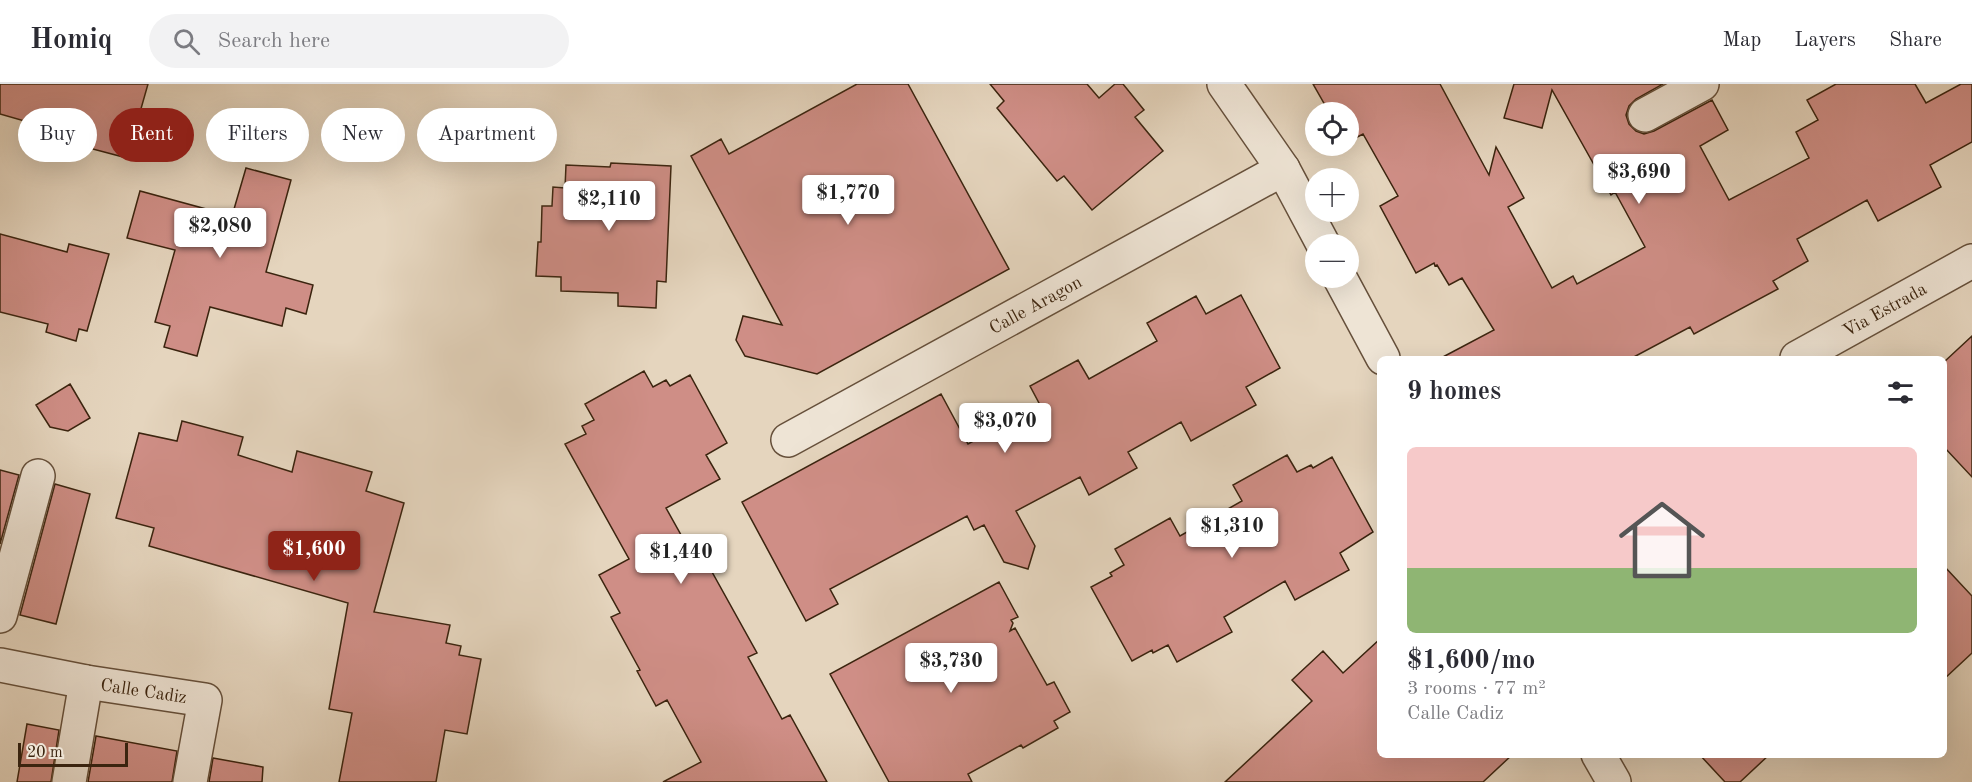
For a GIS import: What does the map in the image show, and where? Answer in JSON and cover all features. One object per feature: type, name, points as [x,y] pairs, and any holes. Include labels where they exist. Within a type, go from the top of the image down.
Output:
[{"type":"street","points":[[1224,84],[1283,169],[1318,234]]},
{"type":"street","points":[[1645,115],[1702,84]]},
{"type":"street","name":"Calle Aragon","points":[[788,440],[1283,169]]},
{"type":"street","name":"Via Estrada","points":[[1801,356],[1972,261]]},
{"type":"street","points":[[1345,288],[1382,356]]},
{"type":"street","points":[[0,616],[38,476]]},
{"type":"street","name":"Calle Cadiz","points":[[0,665],[86,682],[205,700],[190,782]]},
{"type":"street","points":[[69,782],[86,682]]},
{"type":"street","points":[[1600,758],[1614,782]]},
{"type":"building","points":[[0,84],[148,84],[141,108],[109,108],[109,153],[97,150],[97,108],[18,108],[18,119],[0,114]]},
{"type":"building","points":[[857,84],[908,84],[1009,269],[817,374],[745,356],[736,340],[743,316],[782,325],[691,156],[721,139],[729,154]]},
{"type":"building","points":[[990,84],[1087,84],[1099,98],[1115,84],[1123,84],[1144,110],[1135,117],[1163,151],[1092,210],[1064,176],[1057,181],[997,108],[1004,101]]},
{"type":"building","points":[[1313,84],[1440,84],[1489,175],[1496,147],[1524,198],[1508,207],[1552,288],[1573,276],[1577,284],[1645,247],[1615,192],[1611,195],[1552,90],[1542,128],[1504,118],[1514,84],[1663,84],[1636,99],[1629,106],[1626,115],[1629,124],[1636,131],[1644,134],[1712,100],[1728,130],[1700,146],[1729,200],[1809,158],[1796,132],[1818,120],[1807,100],[1836,84],[1915,84],[1926,103],[1961,84],[1972,84],[1972,142],[1930,165],[1941,187],[1878,221],[1867,200],[1797,239],[1808,261],[1773,281],[1778,289],[1694,334],[1690,327],[1636,356],[1445,356],[1494,330],[1462,278],[1449,285],[1434,263],[1416,273],[1380,206],[1398,196],[1363,134],[1359,136],[1359,102],[1323,102]]},
{"type":"building","points":[[611,163],[671,166],[666,282],[657,281],[656,308],[618,306],[618,293],[561,291],[561,277],[536,276],[538,242],[541,242],[542,206],[552,206],[553,187],[565,188],[566,165],[610,167]]},
{"type":"building","points":[[246,168],[291,180],[266,272],[313,285],[306,314],[286,308],[282,326],[210,307],[197,356],[164,347],[170,326],[155,322],[175,250],[127,238],[140,191],[232,216]]},
{"type":"building","points":[[0,234],[67,252],[69,244],[109,254],[87,331],[79,329],[76,341],[46,332],[48,324],[0,312]]},
{"type":"building","points":[[1241,295],[1280,368],[1246,387],[1256,405],[1191,441],[1181,422],[1128,452],[1137,468],[1089,495],[1080,477],[1016,511],[1035,546],[1028,569],[1004,562],[984,525],[974,530],[967,516],[830,589],[838,604],[806,621],[742,502],[941,394],[968,444],[1040,405],[1030,386],[1078,360],[1089,379],[1157,341],[1147,323],[1196,296],[1206,314]]},
{"type":"building","points":[[1972,336],[1972,477],[1947,450],[1947,359]]},
{"type":"building","points":[[644,371],[653,387],[666,380],[670,386],[690,375],[727,443],[706,455],[720,479],[666,508],[699,567],[707,563],[757,653],[748,657],[782,719],[790,715],[827,782],[663,782],[701,762],[667,700],[656,706],[637,671],[640,670],[611,617],[620,613],[599,575],[629,559],[565,444],[586,434],[582,426],[594,420],[585,404]]},
{"type":"building","points":[[70,384],[90,418],[68,431],[50,427],[36,405]]},
{"type":"building","points":[[182,421],[243,437],[238,455],[292,472],[297,451],[372,472],[366,491],[404,503],[374,612],[450,625],[446,643],[461,646],[459,655],[481,659],[467,734],[445,730],[436,782],[339,782],[352,713],[329,709],[348,603],[149,546],[154,528],[116,518],[139,433],[177,441]]},
{"type":"building","points":[[1287,455],[1297,472],[1311,465],[1313,468],[1332,457],[1373,532],[1340,553],[1349,570],[1295,600],[1285,581],[1224,617],[1232,632],[1177,662],[1168,645],[1153,653],[1152,650],[1132,661],[1091,587],[1112,576],[1110,573],[1124,565],[1115,549],[1170,518],[1180,536],[1242,501],[1233,485]]},
{"type":"building","points":[[0,470],[19,475],[0,544]]},
{"type":"building","points":[[55,484],[90,494],[56,624],[20,615]]},
{"type":"building","points":[[1947,569],[1972,596],[1972,653],[1947,676]]},
{"type":"building","points":[[999,582],[1018,617],[1011,620],[1013,623],[1010,631],[1015,628],[1047,685],[1054,682],[1070,712],[1054,721],[1058,728],[1023,748],[1021,745],[968,774],[972,782],[889,782],[830,674]]},
{"type":"building","points":[[1377,642],[1377,758],[1509,758],[1483,782],[1225,782],[1312,701],[1292,680],[1323,651],[1343,673]]},
{"type":"building","points":[[27,724],[59,730],[51,782],[17,782]]},
{"type":"building","points":[[96,736],[177,751],[172,782],[88,782]]},
{"type":"building","points":[[213,758],[263,767],[262,782],[209,782]]},
{"type":"building","points":[[1703,758],[1766,758],[1740,782],[1725,782]]}]
